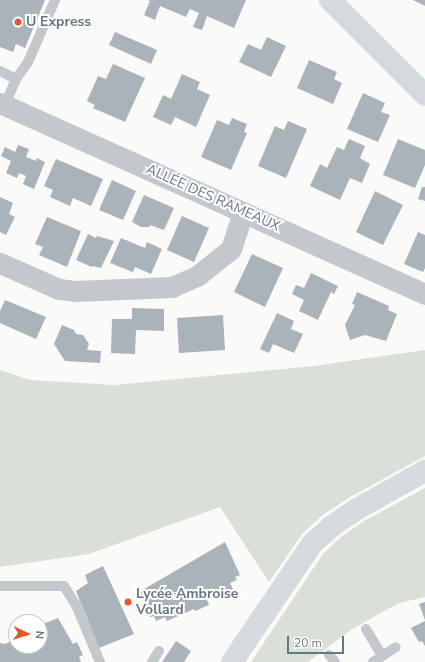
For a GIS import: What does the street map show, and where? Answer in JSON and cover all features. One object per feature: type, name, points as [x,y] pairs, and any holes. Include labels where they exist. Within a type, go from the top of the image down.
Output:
[{"type":"street","points":[[330,0],[425,95]]},
{"type":"street","name":"ALLÉE DES RAMEAUX","points":[[3,104],[425,294]]},
{"type":"street","points":[[0,263],[59,289],[75,291],[172,287],[197,276],[231,249],[243,212]]},
{"type":"street","points":[[232,662],[312,544],[332,526],[357,509],[425,471]]},
{"type":"lane","points":[[3,104],[16,79],[28,62],[55,0]]},
{"type":"lane","points":[[0,71],[16,79]]},
{"type":"lane","points":[[0,586],[64,586],[76,604],[100,662]]},
{"type":"lane","points":[[366,629],[382,656]]},
{"type":"lane","points":[[373,662],[396,647]]},
{"type":"lane","points":[[152,662],[159,650]]},
{"type":"shaded area","points":[[425,350],[425,456],[350,497],[323,515],[302,534],[269,582],[220,507],[89,554],[0,567],[0,370],[30,380],[115,385],[314,366]]},
{"type":"shaded area","points":[[425,488],[425,597],[399,603],[377,615],[351,630],[308,662],[251,662],[323,554],[341,537],[364,521]]},
{"type":"building","name":"U Express","points":[[0,0],[45,0],[25,48],[16,44],[13,52],[0,47]]},
{"type":"building","points":[[147,0],[246,0],[234,28],[207,16],[202,30],[193,27],[199,13],[190,9],[186,17],[160,6],[155,20],[144,15],[150,1]]},
{"type":"building","points":[[413,0],[425,0],[425,6]]},
{"type":"building","points":[[115,32],[157,50],[151,64],[109,45]]},
{"type":"building","points":[[267,37],[286,46],[271,77],[239,62],[248,44],[261,50]]},
{"type":"building","points":[[309,60],[337,72],[334,79],[342,83],[333,104],[297,88]]},
{"type":"building","points":[[113,64],[145,78],[125,122],[93,108],[95,105],[87,101],[98,76],[106,79]]},
{"type":"building","points":[[182,74],[200,82],[197,89],[210,95],[196,127],[175,117],[171,125],[153,117],[163,95],[171,99]]},
{"type":"building","points":[[363,93],[385,103],[381,112],[390,115],[378,142],[347,129]]},
{"type":"building","points":[[232,118],[247,124],[244,132],[247,133],[231,170],[201,157],[217,120],[229,125]]},
{"type":"building","points":[[288,121],[307,129],[286,178],[258,166],[275,126],[284,130]]},
{"type":"building","points":[[349,139],[365,146],[360,158],[370,164],[362,183],[350,178],[340,200],[310,186],[320,164],[327,168],[337,147],[344,150]]},
{"type":"building","points":[[398,139],[425,150],[425,165],[415,188],[383,175]]},
{"type":"building","points":[[18,145],[29,149],[26,157],[36,161],[37,158],[45,162],[34,189],[23,184],[26,176],[19,173],[17,178],[6,173],[11,161],[1,156],[5,147],[15,152]]},
{"type":"building","points":[[56,159],[103,179],[91,206],[73,198],[70,206],[50,197],[53,190],[44,186]]},
{"type":"building","points":[[112,180],[136,191],[123,220],[99,210]]},
{"type":"building","points":[[422,187],[425,187],[425,201],[418,199]]},
{"type":"building","points":[[375,191],[403,205],[383,245],[356,232]]},
{"type":"building","points":[[144,195],[174,208],[164,230],[150,225],[150,227],[141,227],[132,222]]},
{"type":"building","points":[[0,197],[13,203],[9,214],[15,217],[6,235],[0,232]]},
{"type":"building","points":[[182,216],[209,228],[194,262],[167,250]]},
{"type":"building","points":[[47,217],[81,231],[67,267],[39,255],[43,247],[35,244]]},
{"type":"building","points":[[418,232],[425,235],[425,268],[423,272],[404,264]]},
{"type":"building","points":[[88,234],[96,238],[97,236],[114,241],[101,268],[92,267],[76,260]]},
{"type":"building","points":[[121,238],[145,248],[147,242],[162,249],[151,274],[135,267],[133,272],[110,263]]},
{"type":"building","points":[[252,254],[283,268],[265,307],[234,292]]},
{"type":"building","points":[[311,273],[338,286],[334,294],[331,292],[318,320],[299,311],[304,300],[292,294],[296,285],[304,288]]},
{"type":"building","points":[[357,292],[389,306],[388,310],[397,314],[386,341],[365,335],[350,340],[345,325],[355,305],[352,304]]},
{"type":"building","points":[[5,300],[46,317],[36,339],[0,323],[0,311]]},
{"type":"building","points":[[132,308],[164,309],[164,331],[136,330],[135,354],[111,353],[112,319],[132,319]]},
{"type":"building","points":[[277,313],[294,321],[291,329],[303,334],[294,353],[273,344],[269,353],[260,349]]},
{"type":"building","points":[[223,315],[225,350],[179,353],[177,318]]},
{"type":"building","points":[[62,325],[74,330],[76,334],[83,335],[89,344],[87,350],[101,351],[100,363],[65,361],[54,344]]},
{"type":"building","points":[[225,542],[240,575],[235,577],[237,580],[230,583],[233,589],[207,600],[209,605],[195,611],[194,609],[167,621],[165,617],[156,621],[154,616],[150,617],[139,592]]},
{"type":"building","points":[[103,566],[134,634],[99,648],[76,591],[88,583],[85,575]]},
{"type":"building","points":[[425,602],[425,620],[419,604]]},
{"type":"building","points":[[58,618],[73,644],[77,642],[83,655],[79,657],[81,662],[0,662],[0,643],[5,644],[8,643],[8,654],[48,654],[48,622]]},
{"type":"building","points":[[425,621],[425,646],[422,641],[419,642],[411,628]]},
{"type":"building","points":[[176,641],[191,651],[184,662],[162,662]]},
{"type":"place","name":"U Express","points":[[18,22]]},
{"type":"place","name":"Lycée Ambroise Vollard","points":[[128,602]]}]
